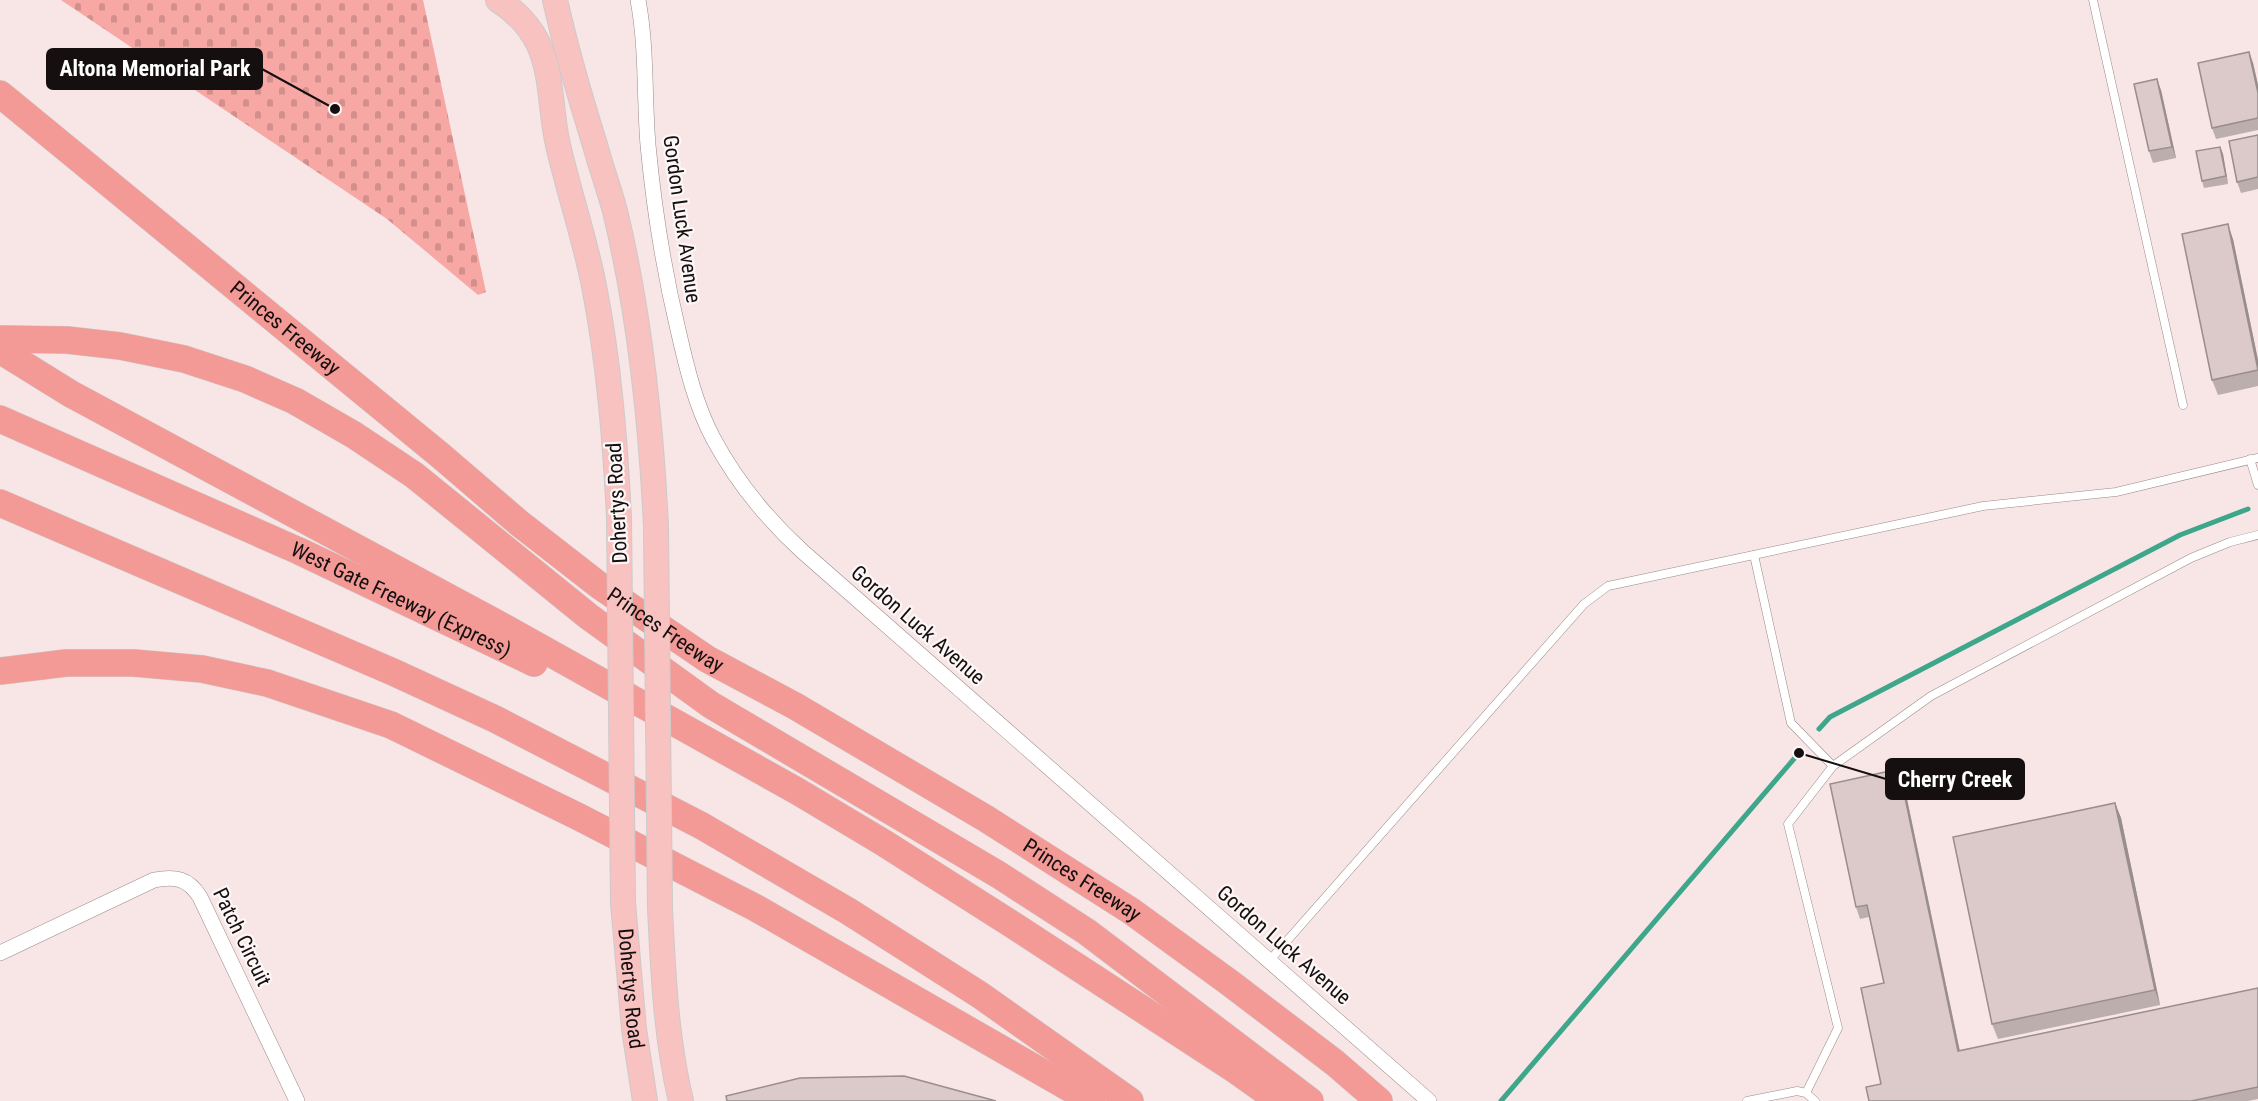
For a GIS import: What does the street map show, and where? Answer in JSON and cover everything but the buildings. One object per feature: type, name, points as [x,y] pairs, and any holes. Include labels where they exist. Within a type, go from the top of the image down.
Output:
[{"type":"highway","name":"Princes Freeway","points":[[0,94],[441,456],[519,523],[600,586],[707,659],[795,706],[985,818],[1131,911],[1230,982],[1335,1063],[1379,1101]]},
{"type":"highway","points":[[0,339],[67,340],[120,346],[184,359],[245,379],[295,401],[354,435],[414,475],[588,616],[711,705],[999,875],[1077,926],[1310,1101]]},
{"type":"highway","points":[[0,350],[71,394],[478,613],[797,791],[1004,919],[1237,1071],[1279,1101]]},
{"type":"highway","name":"West Gate Freeway (Express)","points":[[0,419],[310,556],[797,791]]},
{"type":"highway","points":[[0,503],[393,672],[495,719],[702,826],[848,911],[980,994],[1130,1101]]},
{"type":"highway","points":[[0,671],[78,663],[134,663],[202,669],[267,683],[391,725],[577,816],[756,908],[1092,1101]]},
{"type":"main road","name":"Dohertys Road","points":[[498,0],[518,15],[532,33],[542,51],[548,72],[556,138],[586,251],[598,311],[611,407],[620,517],[623,903],[634,1029],[645,1101]]},
{"type":"main road","name":"Dohertys Road","points":[[555,0],[573,71],[614,207],[632,287],[646,384],[656,527],[660,908],[663,966],[681,1101]]},
{"type":"street","name":"Gordon Luck Avenue","points":[[638,0],[644,30]]},
{"type":"street","name":"Gordon Luck Avenue","points":[[647,0],[644,30],[648,145],[668,284],[696,397],[712,436],[735,476],[770,520],[802,552],[1429,1101]]},
{"type":"street","name":"Patch Circuit","points":[[0,953],[154,880],[170,877],[182,879],[193,886],[200,897],[297,1101]]},
{"type":"lane","points":[[2093,0],[2183,405]]},
{"type":"lane","points":[[1270,960],[1584,604],[1608,586],[1983,506],[2116,492],[2254,458],[2258,485]]},
{"type":"lane","points":[[1806,1092],[1838,1028],[1788,824],[1833,766],[1941,690],[2191,558],[2230,542],[2258,535]]},
{"type":"lane","points":[[1754,555],[1791,723],[1833,766]]},
{"type":"lane","points":[[1747,1101],[1785,1093],[1806,1092],[1815,1101]]},
{"type":"green space","points":[[61,0],[423,0],[486,292],[478,295],[387,219]]},
{"type":"waterway","points":[[1819,729],[1830,717],[2180,535],[2248,509]]},
{"type":"waterway","points":[[1501,1101],[1799,753]]},
{"type":"place","name":"Altona Memorial Park","points":[[335,109]]},
{"type":"place","name":"Cherry Creek","points":[[1799,753]]}]
